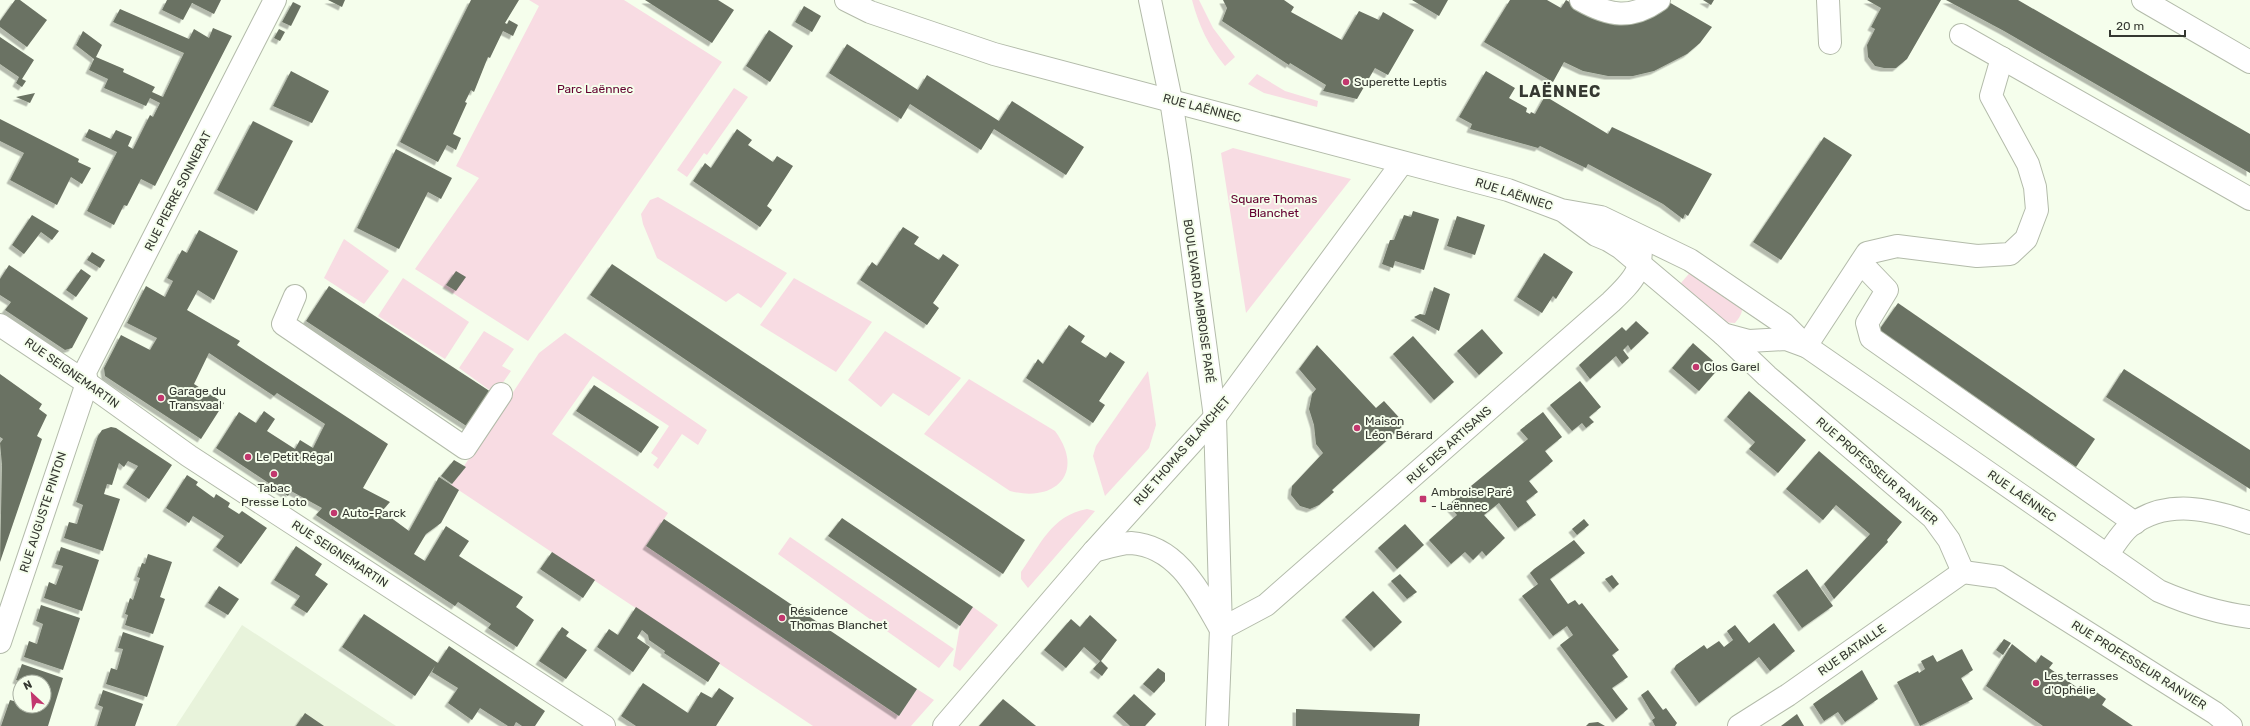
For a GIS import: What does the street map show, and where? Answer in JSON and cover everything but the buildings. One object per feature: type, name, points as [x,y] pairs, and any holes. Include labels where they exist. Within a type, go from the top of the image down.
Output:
[{"type":"street","name":"RUE PIERRE SONNERAT","points":[[87,382],[85,372],[275,0]]},
{"type":"street","name":"RUE LAËNNEC","points":[[846,0],[870,12],[994,54],[1508,190],[1561,210],[1601,217],[1690,260],[1715,276],[1779,331],[1806,346],[2159,591],[2187,603],[2213,611],[2250,617]]},
{"type":"street","name":"BOULEVARD AMBROISE PARÉ","points":[[1150,0],[1171,100],[1215,417],[1221,629],[1217,726]]},
{"type":"street","points":[[1581,0],[1605,11],[1628,15],[1646,9],[1659,0]]},
{"type":"street","points":[[1828,0],[1830,43]]},
{"type":"street","points":[[2143,0],[2250,62]]},
{"type":"street","points":[[1961,35],[2250,199]]},
{"type":"street","points":[[1806,346],[1867,253],[1897,246],[1977,256],[2010,254],[2026,239],[2037,210],[2035,187],[2028,164],[1991,96],[2002,58]]},
{"type":"street","name":"RUE THOMAS BLANCHET","points":[[944,726],[1094,551],[1215,417],[1402,163]]},
{"type":"street","name":"RUE LAËNNEC","points":[[1561,210],[1596,235],[1608,240],[1620,248],[1723,334],[1749,341],[1779,331]]},
{"type":"street","name":"RUE DES ARTISANS","points":[[1221,629],[1266,605],[1611,302],[1628,286],[1640,266],[1642,246],[1639,236]]},
{"type":"street","points":[[1860,263],[1887,290],[1867,323],[1871,338],[2135,523]]},
{"type":"street","points":[[295,296],[282,324],[465,448],[501,394]]},
{"type":"street","name":"RUE SEIGNEMARTIN","points":[[0,324],[87,382],[189,456],[604,726]]},
{"type":"street","points":[[1752,361],[1779,331]]},
{"type":"street","name":"RUE PROFESSEUR RANVIER","points":[[1723,334],[1933,518],[1949,540],[1963,572],[1999,577],[2214,713],[2231,726]]},
{"type":"street","name":"RUE AUGUSTE PINTON","points":[[0,642],[87,382]]},
{"type":"street","points":[[2107,555],[2129,527],[2148,515],[2177,509],[2199,509],[2227,515],[2250,523]]},
{"type":"street","points":[[1094,551],[1130,543],[1152,549],[1175,560],[1197,587],[1221,629]]},
{"type":"street","name":"RUE BATAILLE","points":[[1739,726],[1788,695],[1963,572]]},
{"type":"shaded area","points":[[242,625],[396,726],[176,726]]},
{"type":"green space","name":"Parc Laënnec","points":[[529,0],[624,0],[722,62],[528,341],[415,269],[479,178],[456,166],[539,6]]},
{"type":"green space","points":[[1192,0],[1199,0],[1213,28],[1235,57],[1225,66],[1205,35]]},
{"type":"green space","points":[[1257,74],[1285,91],[1318,101],[1317,107],[1264,93],[1248,84]]},
{"type":"green space","points":[[734,88],[748,97],[707,155],[704,153],[687,177],[677,170]]},
{"type":"green space","name":"Square Thomas Blanchet","points":[[1233,148],[1351,179],[1246,313],[1221,153]]},
{"type":"green space","points":[[658,197],[787,273],[761,308],[738,293],[726,302],[657,258],[643,224],[641,214],[650,200]]},
{"type":"green space","points":[[344,239],[389,271],[364,304],[324,278]]},
{"type":"green space","points":[[1693,269],[1729,293],[1740,304],[1742,309],[1740,317],[1735,323],[1719,322],[1681,283]]},
{"type":"green space","points":[[403,278],[469,322],[445,359],[378,316]]},
{"type":"green space","points":[[794,278],[872,322],[836,372],[760,325]]},
{"type":"green space","points":[[484,331],[514,349],[502,366],[511,371],[495,394],[459,368]]},
{"type":"green space","points":[[885,331],[961,378],[929,416],[893,393],[881,407],[848,380]]},
{"type":"green space","points":[[565,333],[707,430],[698,445],[682,434],[658,469],[653,465],[658,458],[651,453],[669,426],[593,376],[552,434],[668,513],[646,546],[899,716],[917,689],[934,700],[911,726],[813,726],[451,485],[466,467],[464,466],[539,353]]},
{"type":"green space","points":[[1148,371],[1156,425],[1149,448],[1105,496],[1093,456],[1096,446]]},
{"type":"green space","points":[[969,379],[1055,431],[1064,446],[1067,460],[1066,472],[1061,481],[1052,488],[1040,493],[1026,494],[1010,491],[924,434]]},
{"type":"green space","points":[[1087,509],[1095,511],[1028,588],[1021,579],[1021,572],[1041,542],[1064,518]]},
{"type":"green space","points":[[790,537],[954,649],[939,668],[778,554]]},
{"type":"green space","points":[[973,607],[998,625],[960,671],[953,666],[960,626]]},
{"type":"place","name":"Superette Leptis","points":[[1346,82]]},
{"type":"place","name":"Clos Garel","points":[[1696,367]]},
{"type":"place","name":"Garage du Transvaal","points":[[161,398]]},
{"type":"place","name":"Maison Léon Bérard","points":[[1357,428]]},
{"type":"place","name":"Le Petit Régal","points":[[248,457]]},
{"type":"place","name":"Tabac Presse Loto","points":[[274,474]]},
{"type":"place","name":"Ambroise Paré - Laënnec","points":[[1423,499]]},
{"type":"place","name":"Auto-Parck","points":[[334,513]]},
{"type":"place","name":"Résidence Thomas Blanchet","points":[[782,618]]},
{"type":"place","name":"Les terrasses d'Ophélie","points":[[2036,683]]},
{"type":"district","name":"LAËNNEC","points":[[1560,91]]}]
